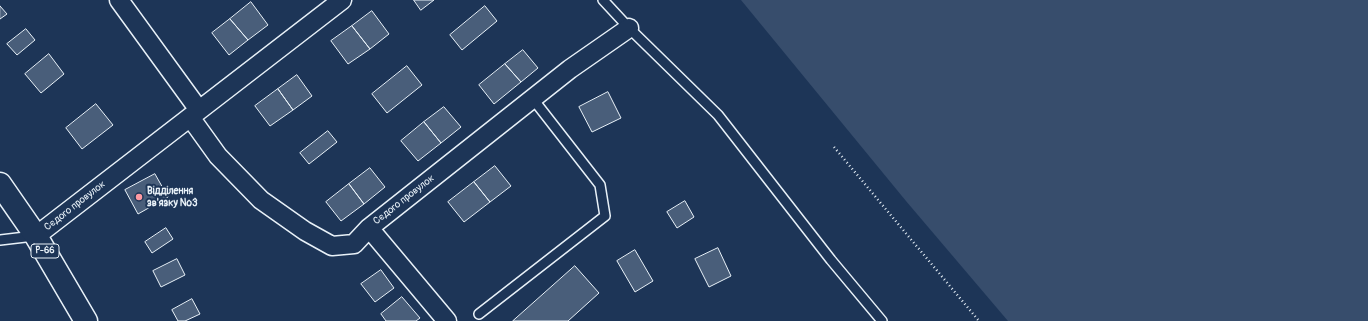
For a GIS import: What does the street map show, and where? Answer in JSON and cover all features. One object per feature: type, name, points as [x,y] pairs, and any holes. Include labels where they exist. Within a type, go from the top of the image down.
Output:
[{"type":"main road","name":"Р-66","points":[[0,184],[36,236],[86,321]]},
{"type":"street","points":[[119,0],[195,113]]},
{"type":"street","name":"Сєдого провулок","points":[[36,236],[342,0]]},
{"type":"street","name":"Сєдого провулок","points":[[195,113],[218,156],[261,200],[305,231],[332,246],[354,244],[369,228],[570,69],[629,28]]},
{"type":"street","points":[[369,228],[447,321]]},
{"type":"lane","points":[[603,0],[629,28],[718,115],[831,260],[882,321]]},
{"type":"lane","points":[[479,314],[605,216],[600,185],[533,99]]},
{"type":"lane","points":[[0,240],[36,236]]},
{"type":"path","points":[[834,147],[978,321]]},
{"type":"shaded area","points":[[741,0],[1368,0],[1368,321],[1008,321],[906,201]]},
{"type":"building","points":[[414,0],[434,0],[421,10]]},
{"type":"building","points":[[251,2],[268,25],[248,40],[230,19]]},
{"type":"building","points":[[0,6],[7,14],[0,19]]},
{"type":"building","points":[[485,6],[497,21],[462,50],[450,35]]},
{"type":"building","points":[[372,11],[389,34],[370,49],[352,26]]},
{"type":"building","points":[[230,19],[248,40],[229,55],[212,33]]},
{"type":"building","points":[[352,26],[370,49],[348,64],[331,41]]},
{"type":"building","points":[[26,29],[35,40],[17,55],[7,44]]},
{"type":"building","points":[[523,50],[538,68],[521,82],[505,64]]},
{"type":"building","points":[[49,54],[64,74],[41,93],[25,74]]},
{"type":"building","points":[[505,64],[521,82],[494,104],[479,85]]},
{"type":"building","points":[[407,66],[422,85],[387,113],[372,94]]},
{"type":"building","points":[[297,75],[312,96],[293,110],[278,89]]},
{"type":"building","points":[[278,89],[293,110],[270,126],[255,106]]},
{"type":"building","points":[[608,92],[621,118],[592,132],[579,107]]},
{"type":"building","points":[[96,104],[113,125],[82,149],[66,128]]},
{"type":"building","points":[[444,107],[461,127],[441,143],[424,122]]},
{"type":"building","points":[[424,122],[441,143],[418,161],[401,141]]},
{"type":"building","points":[[328,131],[337,142],[309,164],[300,153]]},
{"type":"building","points":[[495,166],[511,186],[490,202],[474,182]]},
{"type":"building","points":[[370,168],[385,187],[364,204],[349,184]]},
{"type":"building","points":[[155,174],[168,197],[138,214],[125,190]]},
{"type":"building","points":[[474,182],[490,202],[464,222],[448,202]]},
{"type":"building","points":[[349,184],[364,204],[341,221],[326,202]]},
{"type":"building","points":[[685,201],[694,217],[677,228],[667,212]]},
{"type":"building","points":[[166,228],[173,239],[152,253],[145,242]]},
{"type":"building","points":[[718,248],[731,276],[709,287],[695,259]]},
{"type":"building","points":[[635,250],[653,281],[635,292],[617,261]]},
{"type":"building","points":[[177,259],[185,275],[161,287],[153,271]]},
{"type":"building","points":[[575,266],[599,293],[568,321],[513,321]]},
{"type":"building","points":[[381,270],[394,288],[375,302],[361,284]]},
{"type":"building","points":[[402,297],[420,318],[416,321],[386,321],[381,314]]},
{"type":"building","points":[[192,299],[200,314],[185,321],[178,321],[172,310]]},
{"type":"place","name":"Відділення зв'язку №3","points":[[139,197]]}]
